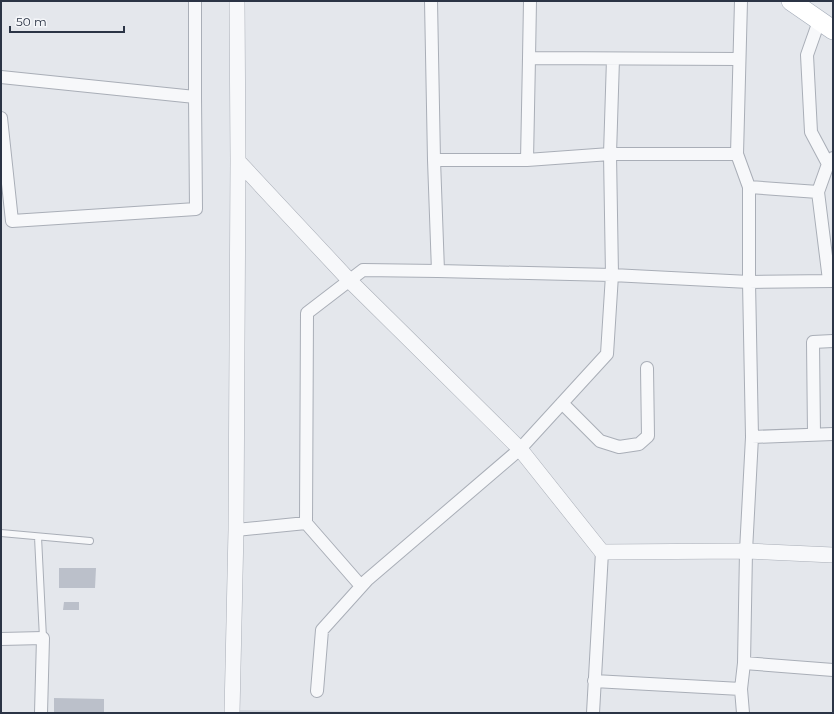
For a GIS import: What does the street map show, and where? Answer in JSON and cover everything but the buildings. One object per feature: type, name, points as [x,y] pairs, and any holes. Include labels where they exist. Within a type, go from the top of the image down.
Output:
[{"type":"main road","points":[[791,1],[826,26]]},
{"type":"street","points":[[1,118],[12,221],[196,209],[195,1]]},
{"type":"street","points":[[232,713],[236,530],[238,161],[237,1]]},
{"type":"street","points":[[432,1],[434,160],[438,271]]},
{"type":"street","points":[[527,160],[530,1]]},
{"type":"street","points":[[741,1],[737,154],[748,187],[752,437],[746,550],[744,663],[741,689],[743,713]]},
{"type":"street","points":[[361,586],[306,523],[307,313],[362,270],[612,275],[749,282],[831,281],[818,192],[831,161],[811,132],[808,55],[826,26]]},
{"type":"street","points":[[530,58],[739,59]]},
{"type":"street","points":[[317,691],[322,630],[361,586],[520,448],[607,354],[612,275],[610,154],[613,59]]},
{"type":"street","points":[[1,77],[195,97]]},
{"type":"street","points":[[434,160],[527,160],[610,154],[737,154]]},
{"type":"street","points":[[238,161],[349,280],[520,448],[602,552],[594,681],[594,713]]},
{"type":"street","points":[[748,187],[818,192]]},
{"type":"street","points":[[814,434],[813,342],[833,341]]},
{"type":"street","points":[[562,403],[600,441],[618,447],[639,444],[648,436],[647,368]]},
{"type":"street","points":[[752,437],[833,434]]},
{"type":"street","points":[[236,530],[306,523]]},
{"type":"street","points":[[602,552],[746,550],[833,555]]},
{"type":"street","points":[[1,639],[43,638],[41,713]]},
{"type":"street","points":[[744,663],[833,670]]},
{"type":"street","points":[[594,681],[741,689]]},
{"type":"lane","points":[[1,533],[90,541]]},
{"type":"lane","points":[[38,537],[43,638]]},
{"type":"shaded area","points":[[236,710],[485,713],[236,713]]}]
